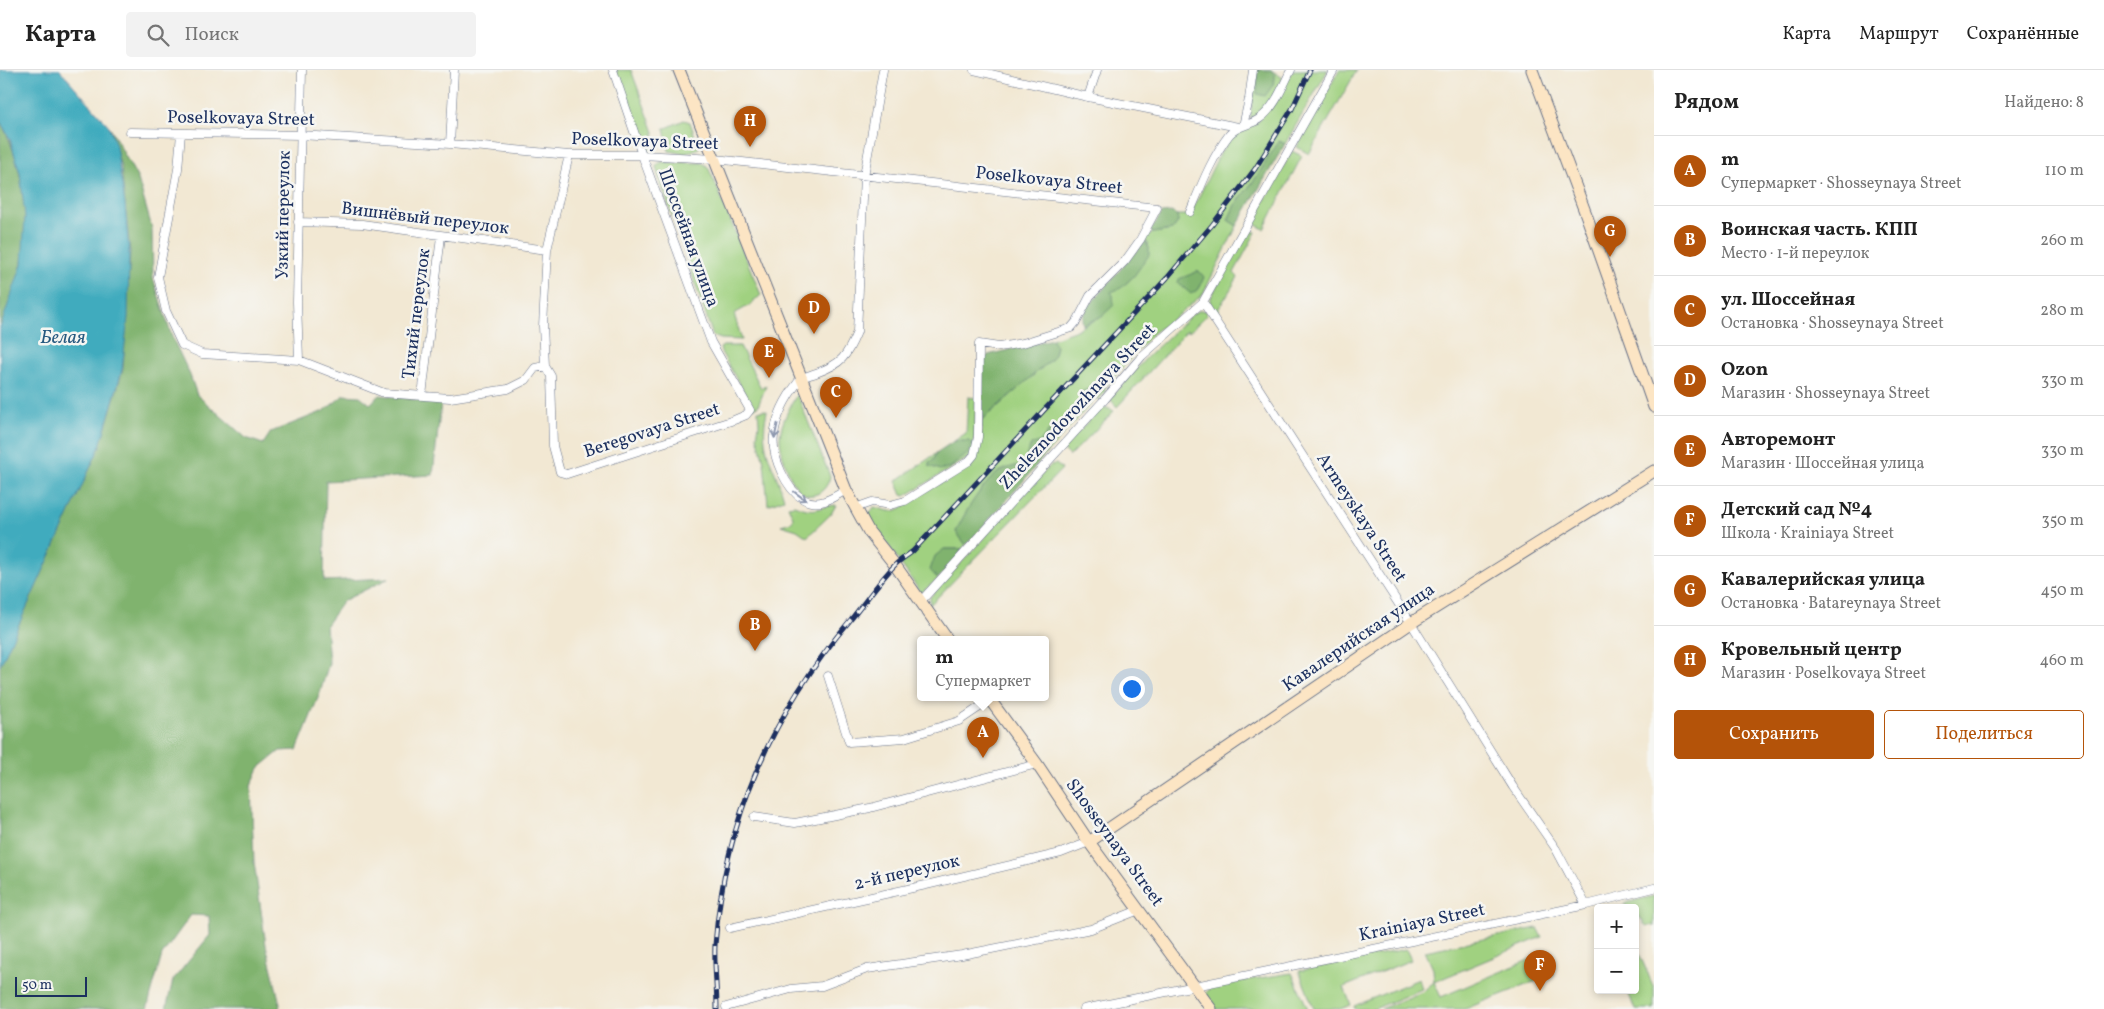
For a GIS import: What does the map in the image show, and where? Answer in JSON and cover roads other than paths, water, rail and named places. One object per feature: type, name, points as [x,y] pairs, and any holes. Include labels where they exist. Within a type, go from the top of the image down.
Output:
[{"type":"main road","points":[[679,70],[846,490],[869,532],[945,636]]},
{"type":"main road","points":[[1532,70],[1587,217],[1654,408]]},
{"type":"main road","name":"Кавалерийская улица","points":[[1089,842],[1411,622],[1654,471]]},
{"type":"main road","name":"Shosseynaya Street","points":[[991,701],[1037,764],[1089,842],[1211,1009]]},
{"type":"street","name":"Узкий переулок","points":[[299,360],[297,302],[302,70]]},
{"type":"street","points":[[450,144],[454,70]]},
{"type":"street","name":"Шоссейная улица","points":[[613,70],[642,155],[711,342],[750,410]]},
{"type":"street","points":[[846,490],[820,503],[805,501],[795,493],[782,476],[773,437],[782,408],[801,378],[833,367],[847,355],[857,332],[864,176],[883,70]]},
{"type":"street","points":[[974,70],[1088,97],[1240,127]]},
{"type":"street","points":[[1088,97],[1097,70]]},
{"type":"street","points":[[1240,127],[1252,70]]},
{"type":"street","points":[[1190,212],[1222,146],[1230,134],[1260,118],[1277,97],[1291,70]]},
{"type":"street","name":"Zheleznodorozhnaya Street","points":[[921,601],[1142,356],[1203,302],[1334,70]]},
{"type":"street","name":"Poselkovaya Street","points":[[130,132],[300,135],[450,144],[570,155],[642,155],[715,159],[1157,208],[1140,240],[1125,261],[1090,296],[1077,321],[1071,328],[1023,343],[999,347],[979,344],[978,438],[974,455],[969,461],[905,501],[890,505],[872,502],[855,508]]},
{"type":"street","points":[[181,133],[178,169],[158,276],[166,311],[182,345],[202,354],[299,360],[384,393],[450,398],[508,389],[526,380],[535,368],[545,366],[543,326],[547,250],[570,155]]},
{"type":"street","name":"Вишнёвый переулок","points":[[298,222],[362,224],[547,250]]},
{"type":"street","name":"Тихий переулок","points":[[422,396],[441,236]]},
{"type":"street","name":"Armeyskaya Street","points":[[1203,302],[1411,622],[1510,782],[1556,849],[1586,905]]},
{"type":"street","name":"Beregovaya Street","points":[[545,366],[551,376],[553,446],[560,472],[567,474],[726,423],[746,415],[750,410]]},
{"type":"street","points":[[828,676],[850,742],[904,738],[959,721],[985,701]]},
{"type":"street","points":[[754,817],[795,823],[870,808],[1037,764]]},
{"type":"street","name":"2-й переулок","points":[[730,928],[1061,853],[1089,842]]},
{"type":"street","name":"Krainiaya Street","points":[[1084,1009],[1586,905],[1654,888]]},
{"type":"street","points":[[726,1007],[791,989],[822,986],[867,970],[962,955],[1091,929],[1140,910]]},
{"type":"water","name":"Белая","points":[[0,70],[60,70],[109,126],[116,146],[125,204],[129,253],[128,317],[122,370],[100,446],[0,666],[0,328],[22,264],[25,216],[20,173],[10,139],[0,121]]},
{"type":"railway","points":[[717,1009],[715,945],[720,899],[729,854],[741,811],[757,770],[776,730],[798,692],[823,654],[889,571],[913,551],[1167,278],[1212,225],[1255,169],[1292,109],[1310,70]]},
{"type":"place","name":"Кровельный центр","points":[[750,147]]},
{"type":"place","name":"Кавалерийская улица","points":[[1610,257]]},
{"type":"place","name":"Ozon","points":[[814,334]]},
{"type":"place","name":"Авторемонт","points":[[769,378]]},
{"type":"place","name":"ул. Шоссейная","points":[[836,418]]},
{"type":"place","name":"Воинская часть. КПП","points":[[755,651]]},
{"type":"place","name":"m","points":[[983,758]]},
{"type":"place","name":"Детский сад №4","points":[[1540,991]]}]
